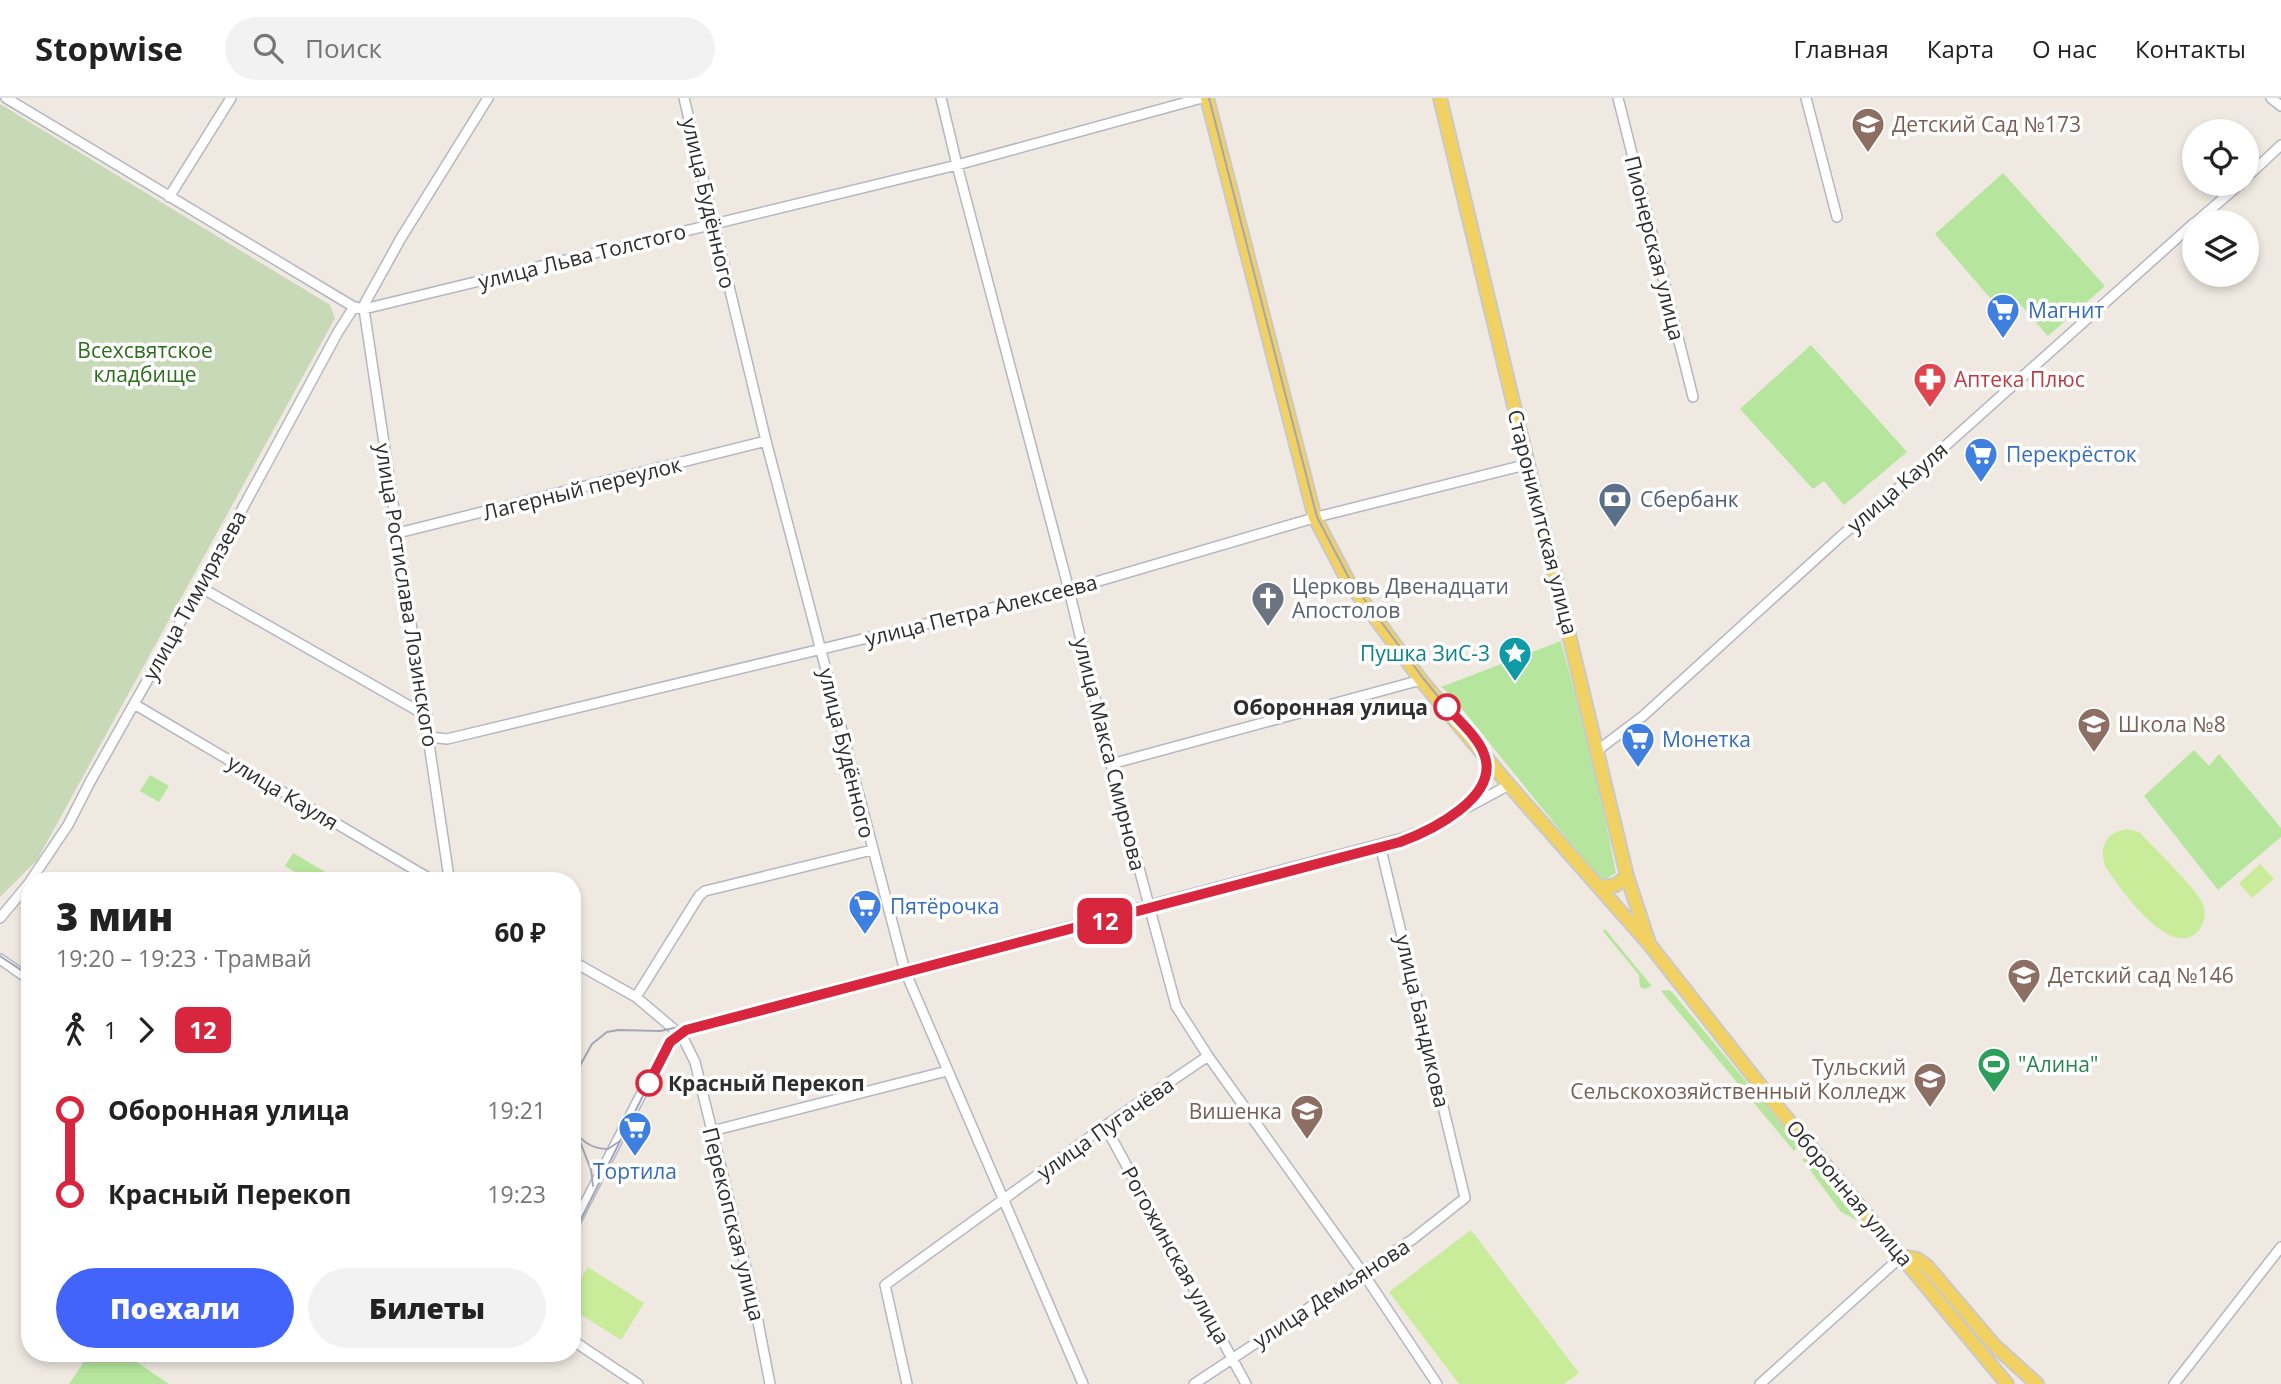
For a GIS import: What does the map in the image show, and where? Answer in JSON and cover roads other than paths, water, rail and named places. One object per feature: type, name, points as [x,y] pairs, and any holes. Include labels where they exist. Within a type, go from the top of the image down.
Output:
[{"type":"main road","name":"Оборонная улица","points":[[1208,98],[1315,518],[1348,581],[1421,680],[1649,944],[1775,1104],[1909,1260],[2005,1382]]},
{"type":"main road","name":"Староникитская улица","points":[[1440,98],[1627,876],[1649,944]]},
{"type":"main road","points":[[1599,887],[1616,885],[1627,876]]},
{"type":"main road","points":[[1909,1260],[1927,1266],[1994,1345],[2036,1384]]},
{"type":"main road","points":[[1962,1328],[1994,1345],[2005,1382]]},
{"type":"street","points":[[6,98],[359,308]]},
{"type":"street","points":[[169,197],[231,98]]},
{"type":"street","name":"улица Тимирязева","points":[[36,872],[68,825],[348,313],[365,303],[401,238],[488,98]]},
{"type":"street","name":"улица Будённого","points":[[684,98],[765,441],[905,971],[1083,1384]]},
{"type":"street","name":"улица Макса Смирнова","points":[[941,98],[1069,590],[1111,764],[1176,1006],[1208,1056],[1363,1273],[1437,1384]]},
{"type":"street","name":"улица Льва Толстого","points":[[359,308],[957,165],[1202,98]]},
{"type":"street","name":"Пионерская улица","points":[[1618,98],[1693,397]]},
{"type":"street","points":[[1806,98],[1836,217]]},
{"type":"street","points":[[2271,98],[2281,106]]},
{"type":"street","points":[[2259,166],[2281,145]]},
{"type":"street","name":"улица Кауля","points":[[2210,210],[2226,196]]},
{"type":"street","name":"улица Кауля","points":[[1598,750],[1643,716],[1841,536],[2182,235]]},
{"type":"street","name":"улица Ростислава Лозинского","points":[[359,308],[398,533],[448,872]]},
{"type":"street","name":"Лагерный переулок","points":[[398,533],[765,441]]},
{"type":"street","name":"улица Петра Алексеева","points":[[429,737],[447,739],[1069,590],[1315,518],[1529,464]]},
{"type":"street","points":[[200,587],[426,716]]},
{"type":"street","points":[[1111,764],[1421,680]]},
{"type":"street","name":"улица Кауля","points":[[134,704],[418,872]]},
{"type":"street","points":[[581,1211],[667,1042],[675,1032],[1380,845],[1429,828],[1509,785]]},
{"type":"street","name":"улица Бандикова","points":[[1380,845],[1465,1198]]},
{"type":"street","points":[[636,997],[699,896],[705,891],[872,850]]},
{"type":"street","name":"улица Тимирязева","points":[[0,918],[21,892]]},
{"type":"street","points":[[0,959],[21,974]]},
{"type":"street","points":[[581,966],[636,997],[675,1032]]},
{"type":"street","name":"Перекопская улица","points":[[675,1032],[682,1037],[695,1062],[754,1301],[771,1384]]},
{"type":"street","name":"улица Пугачёва","points":[[907,1384],[885,1285],[1105,1126],[1208,1056]]},
{"type":"street","points":[[712,1131],[947,1071]]},
{"type":"street","name":"Рогожинская улица","points":[[1105,1126],[1246,1384]]},
{"type":"street","name":"улица Демьянова","points":[[1194,1384],[1413,1239],[1465,1198]]},
{"type":"street","points":[[2174,1384],[2281,1247]]},
{"type":"street","points":[[1760,1384],[1909,1260]]},
{"type":"street","points":[[581,1346],[638,1384]]},
{"type":"tram line","points":[[581,1219],[670,1042],[686,1030],[1400,842],[1432,829],[1451,817],[1479,790],[1485,773],[1484,753],[1423,678],[1350,580],[1317,517],[1209,98]]},
{"type":"tram line","name":"12","points":[[649,1083],[670,1042],[686,1030],[1151,909],[1400,842],[1432,830],[1470,800],[1479,790],[1485,773],[1486,760],[1481,747],[1447,707]]},
{"type":"tram line","points":[[0,956],[21,970]]},
{"type":"tram line","points":[[581,1064],[592,1044],[607,1032],[660,1031],[688,1025]]},
{"type":"tram line","points":[[581,1138],[591,1145],[608,1149],[620,1141]]},
{"type":"tram line","points":[[581,1144],[591,1170],[593,1186]]},
{"type":"place","name":"Детский Сад №173","points":[[1868,154]]},
{"type":"place","name":"Магнит","points":[[2003,340]]},
{"type":"place","name":"Аптека Плюс","points":[[1930,409]]},
{"type":"place","name":"Перекрёсток","points":[[1981,484]]},
{"type":"place","name":"Сбербанк","points":[[1615,529]]},
{"type":"place","name":"Церковь Двенадцати Апостолов","points":[[1268,628]]},
{"type":"place","name":"Пушка ЗиС-3","points":[[1515,683]]},
{"type":"place","name":"Оборонная улица","points":[[1447,707]]},
{"type":"place","name":"Школа №8","points":[[2094,754]]},
{"type":"place","name":"Монетка","points":[[1638,769]]},
{"type":"place","name":"Пятёрочка","points":[[865,936]]},
{"type":"place","name":"Детский сад №146","points":[[2024,1005]]},
{"type":"place","name":"Красный Перекоп","points":[[649,1083]]},
{"type":"place","name":"\"Алина\"","points":[[1994,1094]]},
{"type":"place","name":"Тульский Сельскохозяйственный Колледж","points":[[1930,1109]]},
{"type":"place","name":"Вишенка","points":[[1307,1141]]},
{"type":"place","name":"Тортила","points":[[635,1158]]},
{"type":"park label","name":"Всехсвятское кладбище","points":[[145,362]]}]
